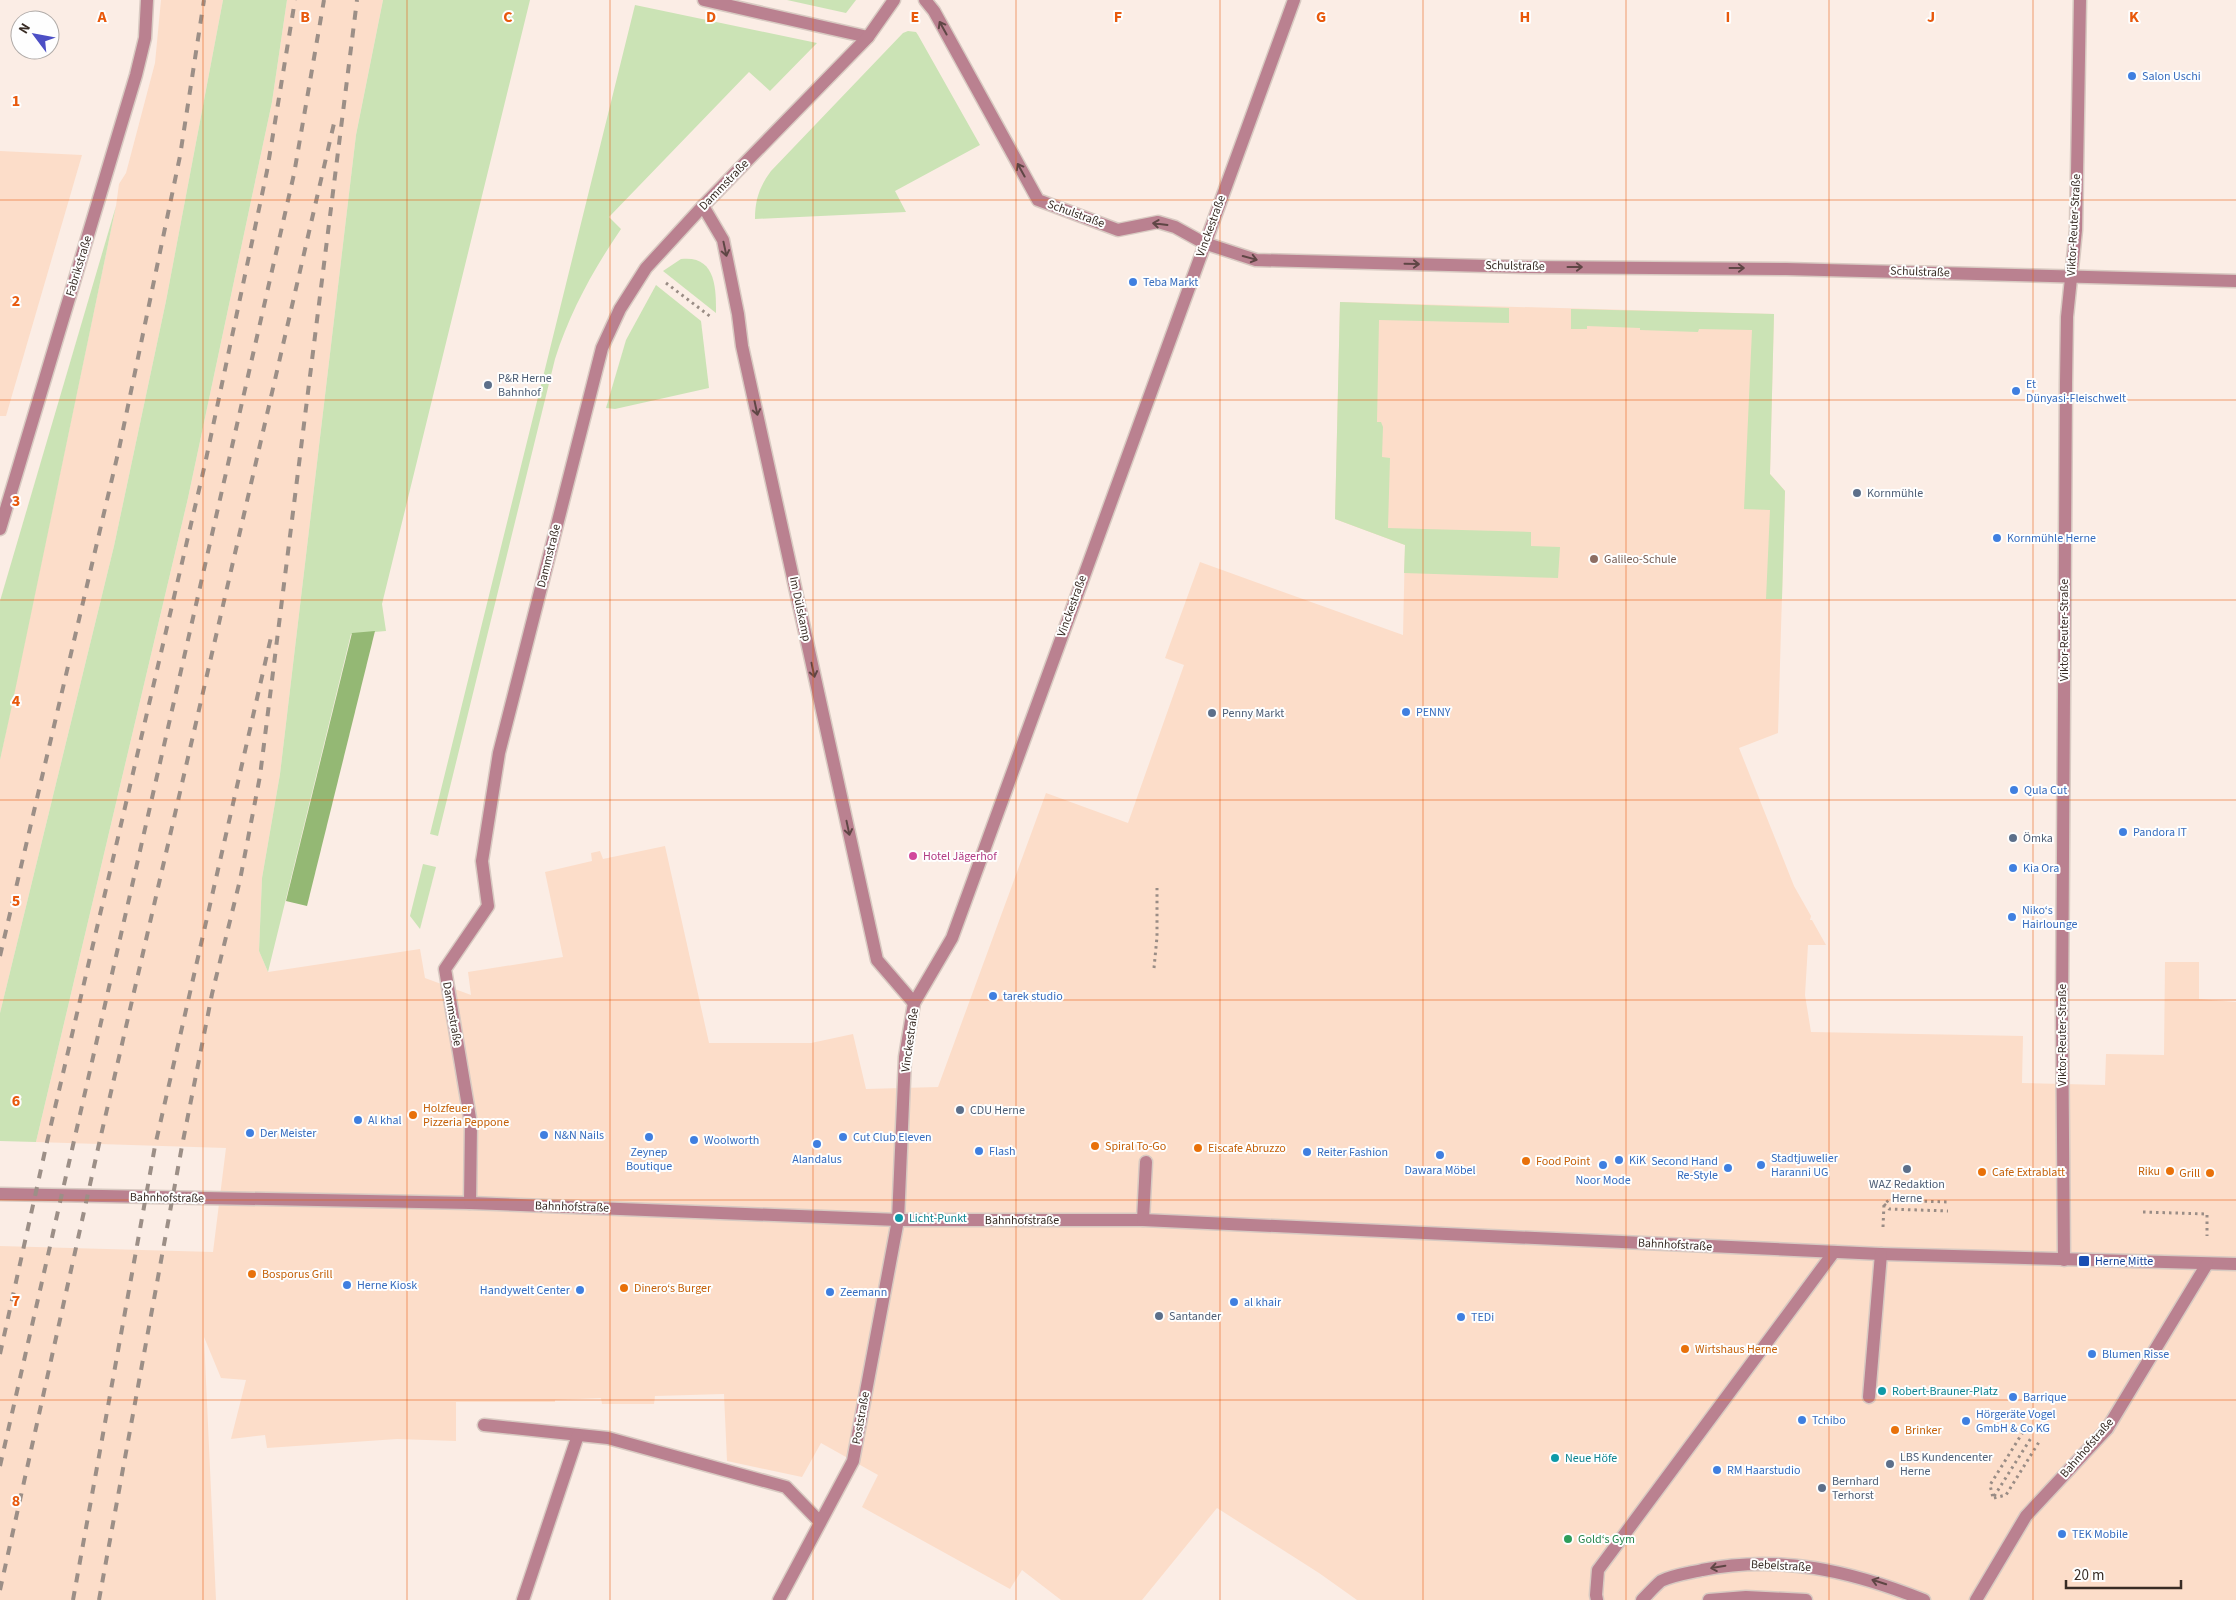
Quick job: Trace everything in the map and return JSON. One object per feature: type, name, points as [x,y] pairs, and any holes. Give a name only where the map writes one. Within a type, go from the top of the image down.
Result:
[{"type":"street","name":"Fabrikstraße","points":[[0,529],[136,75],[144,38],[147,0]]},
{"type":"street","points":[[704,0],[868,37]]},
{"type":"street","name":"Dammstraße","points":[[470,1204],[471,1124],[445,970],[488,906],[482,861],[499,753],[602,348],[620,309],[646,268],[703,206],[868,37],[894,0]]},
{"type":"street","name":"Schulstraße","points":[[924,0],[934,11],[1038,200],[1118,230],[1158,222],[1175,228],[1204,244],[1256,260],[1786,269],[2236,281]]},
{"type":"street","name":"Vinckestraße","points":[[898,1220],[905,1057],[914,1003],[952,938],[1294,0]]},
{"type":"street","name":"Viktor-Reuter-Straße","points":[[2064,1260],[2062,1083],[2066,382],[2067,317],[2076,230],[2080,0]]},
{"type":"street","name":"Im Dülskamp","points":[[703,206],[723,240],[738,314],[742,346],[877,960],[914,1003]]},
{"type":"street","points":[[1144,1220],[1146,1162]]},
{"type":"street","name":"Bahnhofstraße","points":[[0,1194],[470,1204],[898,1220],[1144,1220],[1881,1254],[2236,1264]]},
{"type":"street","name":"Poststraße","points":[[779,1600],[853,1461],[898,1220]]},
{"type":"street","points":[[1598,1600],[1596,1595],[1598,1570],[1834,1252]]},
{"type":"street","points":[[1869,1397],[1881,1254]]},
{"type":"street","name":"Bahnhofstraße","points":[[1976,1600],[2026,1516],[2108,1429],[2207,1264]]},
{"type":"street","points":[[484,1424],[608,1438],[786,1487],[820,1522]]},
{"type":"street","points":[[523,1600],[578,1435]]},
{"type":"street","name":"Bebelstraße","points":[[1642,1600],[1661,1581],[1724,1566],[1749,1564],[1819,1568],[1854,1575],[1924,1600]]},
{"type":"street","points":[[1709,1600],[1746,1597],[1806,1600]]},
{"type":"path","points":[[646,268],[711,317],[738,314]]},
{"type":"path","points":[[1154,968],[1157,937],[1157,888]]},
{"type":"path","points":[[1948,1211],[1889,1209],[1884,1204],[1889,1200],[1949,1202]]},
{"type":"path","points":[[2143,1212],[2195,1214]]},
{"type":"path","points":[[1993,1498],[1990,1485],[2023,1432]]},
{"type":"path","points":[[1993,1498],[2031,1438]]},
{"type":"path","points":[[1993,1498],[2006,1495],[2039,1442]]},
{"type":"shaded area","points":[[161,0],[223,0],[166,301],[114,546],[0,1013],[0,760],[116,206],[119,184],[126,173],[155,63]]},
{"type":"shaded area","points":[[287,0],[383,0],[356,135],[280,774],[262,878],[259,951],[268,972],[420,949],[425,978],[471,995],[468,972],[563,957],[545,872],[592,861],[591,853],[600,851],[603,859],[665,846],[709,1043],[811,1043],[853,1034],[866,1089],[938,1087],[1046,793],[1128,823],[1184,665],[1165,658],[1200,562],[1403,635],[1405,545],[1335,519],[1340,302],[1774,314],[1770,474],[1785,491],[1778,733],[1739,748],[1794,886],[1811,916],[1810,920],[1812,920],[1826,945],[1808,945],[1805,995],[1811,1032],[2023,1036],[2022,1083],[2105,1085],[2106,1054],[2164,1055],[2165,962],[2199,962],[2199,999],[2236,1002],[2236,1600],[1357,1600],[1319,1573],[1217,1508],[1142,1600],[1061,1600],[1022,1570],[1010,1589],[862,1507],[878,1475],[821,1443],[802,1477],[727,1461],[724,1394],[655,1396],[654,1404],[602,1404],[601,1398],[555,1400],[555,1402],[456,1402],[456,1441],[397,1439],[267,1448],[265,1435],[231,1439],[246,1380],[221,1378],[204,1337],[216,1600],[0,1600],[0,1246],[213,1252],[226,1148],[36,1142],[188,498],[272,102]]},
{"type":"shaded area","points":[[0,151],[82,155],[6,416],[0,416]]},
{"type":"green space","points":[[223,0],[287,0],[272,102],[188,498],[36,1142],[0,1141],[0,1013],[114,546],[166,301]]},
{"type":"green space","points":[[383,0],[530,0],[382,604],[386,631],[351,634],[268,972],[259,951],[262,878],[280,774],[356,135]]},
{"type":"green space","points":[[787,0],[856,0],[846,13]]},
{"type":"green space","points":[[635,5],[817,43],[770,91],[749,72],[609,217],[621,229],[583,292],[555,359],[438,836],[430,834]]},
{"type":"green space","points":[[908,31],[916,32],[918,35],[980,145],[895,191],[906,212],[755,219],[759,193],[771,171],[903,33]]},
{"type":"green space","points":[[116,206],[11,710],[0,760],[0,601]]},
{"type":"green space","points":[[681,259],[693,259],[701,262],[712,275],[716,313],[663,271]]},
{"type":"green space","points":[[656,285],[701,321],[709,388],[615,409],[606,408],[626,340]]},
{"type":"green space","points":[[1340,302],[1509,308],[1509,323],[1379,320],[1377,422],[1381,422],[1383,427],[1382,457],[1390,458],[1388,528],[1531,532],[1531,546],[1560,547],[1558,578],[1404,573],[1405,545],[1335,519]]},
{"type":"green space","points":[[1571,309],[1774,314],[1770,474],[1785,491],[1782,599],[1766,599],[1770,510],[1744,509],[1752,330],[1699,329],[1698,332],[1587,326],[1587,329],[1571,329]]},
{"type":"green space","points":[[375,631],[307,906],[286,901],[352,633]]},
{"type":"green space","points":[[423,864],[436,867],[420,929],[410,916]]},
{"type":"railway","points":[[0,956],[119,449],[180,156],[204,0]]},
{"type":"railway","points":[[0,1354],[47,1142],[205,464],[267,171],[295,0]]},
{"type":"railway","points":[[0,1466],[294,174],[324,0]]},
{"type":"railway","points":[[99,1600],[182,1146],[212,994],[240,880],[260,776],[357,0]]},
{"type":"railway","points":[[0,1590],[99,1144],[335,119]]},
{"type":"railway","points":[[73,1600],[155,1146],[271,637]]},
{"type":"place","name":"Salon Uschi","points":[[2132,76]]},
{"type":"place","name":"Teba Markt","points":[[1133,282]]},
{"type":"place","name":"P&R Herne Bahnhof","points":[[488,385]]},
{"type":"place","name":"Et Dünyasi-Fleischwelt","points":[[2016,391]]},
{"type":"place","name":"Kornmühle","points":[[1857,493]]},
{"type":"place","name":"Kornmühle Herne","points":[[1997,538]]},
{"type":"place","name":"Galileo-Schule","points":[[1594,559]]},
{"type":"place","name":"PENNY","points":[[1406,712]]},
{"type":"place","name":"Penny Markt","points":[[1212,713]]},
{"type":"place","name":"Qula Cut","points":[[2014,790]]},
{"type":"place","name":"Pandora IT","points":[[2123,832]]},
{"type":"place","name":"Ömka","points":[[2013,838]]},
{"type":"place","name":"Hotel Jägerhof","points":[[913,856]]},
{"type":"place","name":"Kia Ora","points":[[2013,868]]},
{"type":"place","name":"Niko‘s Hairlounge","points":[[2012,917]]},
{"type":"place","name":"tarek studio","points":[[993,996]]},
{"type":"place","name":"CDU Herne","points":[[960,1110]]},
{"type":"place","name":"Holzfeuer Pizzeria Peppone","points":[[413,1115]]},
{"type":"place","name":"Al khal","points":[[358,1120]]},
{"type":"place","name":"Der Meister","points":[[250,1133]]},
{"type":"place","name":"N&N Nails","points":[[544,1135]]},
{"type":"place","name":"Zeynep Boutique","points":[[649,1137]]},
{"type":"place","name":"Cut Club Eleven","points":[[843,1137]]},
{"type":"place","name":"Woolworth","points":[[694,1140]]},
{"type":"place","name":"Alandalus","points":[[817,1144]]},
{"type":"place","name":"Spiral To-Go","points":[[1095,1146]]},
{"type":"place","name":"Eiscafe Abruzzo","points":[[1198,1148]]},
{"type":"place","name":"Flash","points":[[979,1151]]},
{"type":"place","name":"Reiter Fashion","points":[[1307,1152]]},
{"type":"place","name":"Dawara Möbel","points":[[1440,1155]]},
{"type":"place","name":"KiK","points":[[1619,1160]]},
{"type":"place","name":"Food Point","points":[[1526,1161]]},
{"type":"place","name":"Noor Mode","points":[[1603,1165]]},
{"type":"place","name":"Stadtjuwelier Haranni UG","points":[[1761,1165]]},
{"type":"place","name":"Second Hand Re-Style","points":[[1728,1168]]},
{"type":"place","name":"WAZ Redaktion Herne","points":[[1907,1169]]},
{"type":"place","name":"Riku","points":[[2170,1171]]},
{"type":"place","name":"Cafe Extrablatt","points":[[1982,1172]]},
{"type":"place","name":"Grill","points":[[2210,1173]]},
{"type":"place","name":"Licht-Punkt","points":[[899,1218]]},
{"type":"place","name":"Herne Mitte","points":[[2084,1261]]},
{"type":"place","name":"Bosporus Grill","points":[[252,1274]]},
{"type":"place","name":"Herne Kiosk","points":[[347,1285]]},
{"type":"place","name":"Dinero‘s Burger","points":[[624,1288]]},
{"type":"place","name":"Handywelt Center","points":[[580,1290]]},
{"type":"place","name":"Zeemann","points":[[830,1292]]},
{"type":"place","name":"al khair","points":[[1234,1302]]},
{"type":"place","name":"Santander","points":[[1159,1316]]},
{"type":"place","name":"TEDi","points":[[1461,1317]]},
{"type":"place","name":"Wirtshaus Herne","points":[[1685,1349]]},
{"type":"place","name":"Blumen Risse","points":[[2092,1354]]},
{"type":"place","name":"Robert-Brauner-Platz","points":[[1882,1391]]},
{"type":"place","name":"Barrique","points":[[2013,1397]]},
{"type":"place","name":"Tchibo","points":[[1802,1420]]},
{"type":"place","name":"Hörgeräte Vogel GmbH & Co KG","points":[[1966,1421]]},
{"type":"place","name":"Brinker","points":[[1895,1430]]},
{"type":"place","name":"Neue Höfe","points":[[1555,1458]]},
{"type":"place","name":"LBS Kundencenter Herne","points":[[1890,1464]]},
{"type":"place","name":"RM Haarstudio","points":[[1717,1470]]},
{"type":"place","name":"Bernhard Terhorst","points":[[1822,1488]]},
{"type":"place","name":"TEK Mobile","points":[[2062,1534]]},
{"type":"place","name":"Gold‘s Gym","points":[[1568,1539]]}]
